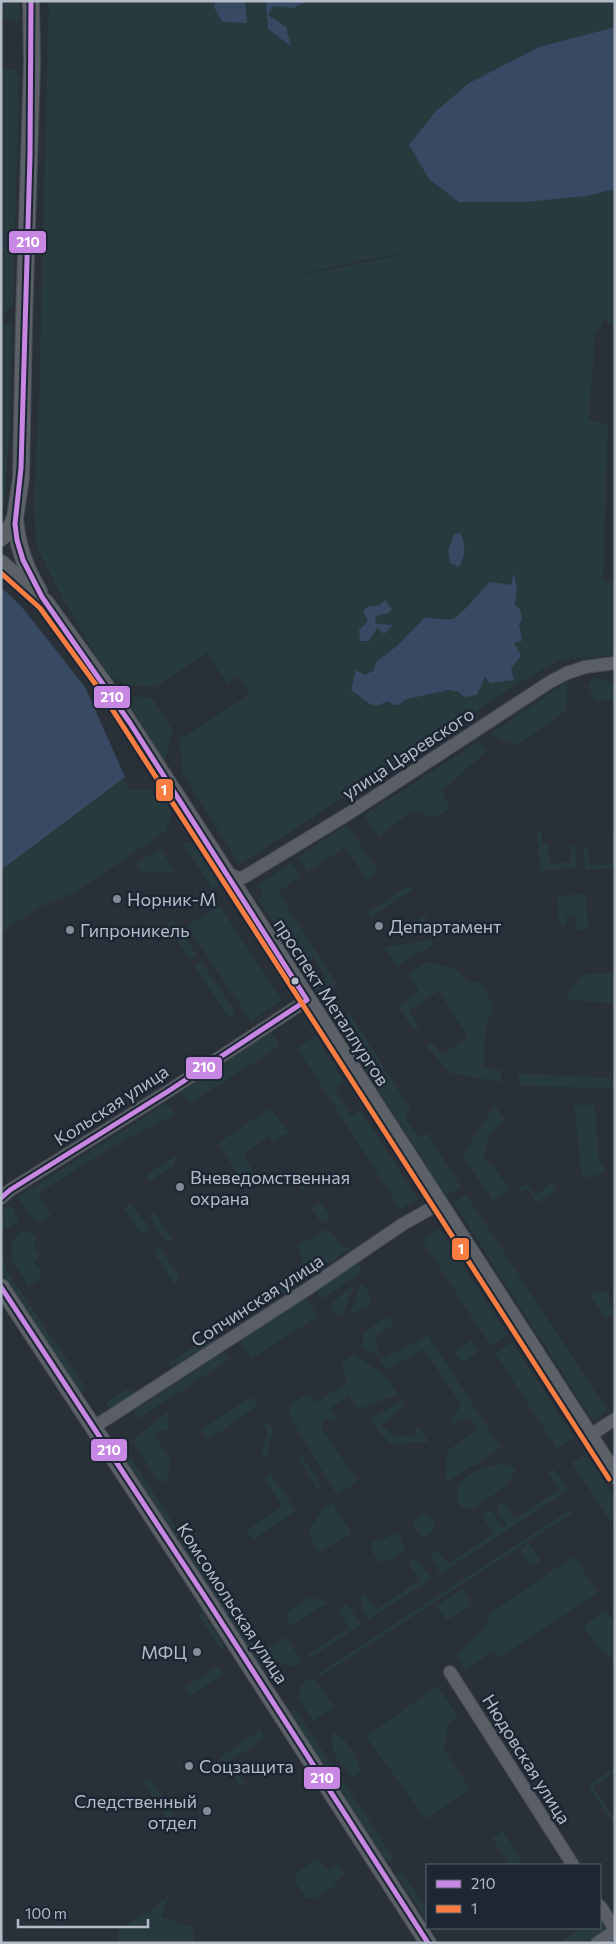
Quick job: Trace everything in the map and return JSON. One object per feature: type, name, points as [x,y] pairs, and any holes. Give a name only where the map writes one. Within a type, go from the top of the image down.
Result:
[{"type":"main road","points":[[32,1],[21,478],[15,518],[19,550],[32,579],[46,603]]},
{"type":"main road","points":[[1,538],[10,529],[15,518]]},
{"type":"main road","name":"проспект Металлургов","points":[[1,563],[46,603],[105,685],[615,1475]]},
{"type":"main road","name":"Комсомольская улица","points":[[1,1287],[204,1594],[428,1943]]},
{"type":"street","name":"улица Царевского","points":[[244,877],[348,814],[550,682],[567,673],[585,667],[615,663]]},
{"type":"street","points":[[224,872],[238,878],[244,877]]},
{"type":"street","points":[[242,898],[240,882],[244,877]]},
{"type":"street","name":"Кольская улица","points":[[4,1192],[159,1097],[307,1000]]},
{"type":"street","name":"Сопчинская улица","points":[[94,1428],[309,1288],[403,1224],[439,1204]]},
{"type":"street","points":[[589,1436],[615,1419]]},
{"type":"street","name":"Нюдовская улица","points":[[450,1672],[572,1864]]},
{"type":"street","points":[[597,1943],[615,1930],[601,1908]]},
{"type":"green space","points":[[1,1],[20,1],[19,22],[1,17]]},
{"type":"green space","points":[[49,1],[615,1],[615,27],[539,47],[469,83],[436,111],[459,202],[556,199],[615,189],[615,328],[605,319],[595,335],[589,420],[608,424],[603,581],[615,583],[615,655],[560,660],[527,678],[239,865],[182,772],[180,739],[250,694],[238,676],[227,684],[207,653],[155,687],[125,685],[109,675],[65,603],[36,545],[34,499],[39,399]],"holes":[[[438,247],[272,281],[354,262]],[[514,574],[517,589],[515,605],[522,641],[514,643],[511,668],[514,679],[485,677],[459,692],[427,693],[398,705],[385,702],[356,671],[364,675],[374,670],[376,662],[398,645],[425,617],[454,619],[463,613],[468,603],[511,585]]]},
{"type":"green space","points":[[1,70],[15,70],[19,77],[13,305],[7,312],[1,312]]},
{"type":"green space","points":[[12,323],[10,427],[4,507],[1,512],[1,324]]},
{"type":"green space","points":[[594,677],[607,680],[615,686],[615,700],[595,700],[588,686]]},
{"type":"green space","points":[[568,681],[566,711],[516,746],[490,734]]},
{"type":"green space","points":[[123,695],[152,698],[172,729],[165,761]]},
{"type":"green space","points":[[480,741],[487,751],[442,791],[450,809],[434,818],[412,810],[379,837],[364,815]]},
{"type":"green space","points":[[125,777],[129,790],[158,789],[172,813],[166,831],[77,891],[40,907],[2,932],[1,870]]},
{"type":"green space","points":[[347,824],[378,871],[367,880],[345,847],[308,872],[298,857]]},
{"type":"green space","points":[[537,831],[541,831],[542,844],[548,843],[550,864],[571,862],[570,846],[575,845],[577,868],[540,871]]},
{"type":"green space","points":[[615,835],[615,868],[585,870],[583,848],[588,847],[590,865],[612,864],[612,836]]},
{"type":"green space","points":[[182,842],[194,844],[197,847],[217,876],[219,885],[212,889]]},
{"type":"green space","points":[[160,848],[174,872],[141,872],[136,864]]},
{"type":"green space","points":[[291,862],[301,876],[278,892],[337,984],[319,994],[314,987],[326,978],[314,958],[302,965],[258,899],[263,895],[258,885]]},
{"type":"green space","points":[[409,885],[413,890],[371,917],[368,912]]},
{"type":"green space","points":[[586,894],[588,929],[577,930],[576,915],[566,916],[566,925],[559,925],[557,896]]},
{"type":"green space","points":[[219,905],[282,1000],[251,1021],[187,926]]},
{"type":"green space","points":[[427,914],[424,924],[435,933],[401,936],[397,933]]},
{"type":"green space","points":[[173,919],[197,955],[190,960],[166,924]]},
{"type":"green space","points":[[430,940],[433,945],[397,966],[384,947]]},
{"type":"green space","points":[[201,961],[236,1013],[229,1018],[194,966]]},
{"type":"green space","points":[[426,962],[455,968],[468,983],[479,981],[494,1006],[486,1025],[483,1067],[501,1071],[501,1082],[450,1073],[427,1047],[431,1042],[442,1055],[468,1037],[439,991],[409,1010],[419,1027],[414,1030],[398,1007],[419,991],[409,974]]},
{"type":"green space","points":[[615,972],[615,1004],[565,999],[582,975]]},
{"type":"green space","points":[[350,1014],[411,1110],[405,1117],[418,1137],[427,1133],[461,1187],[446,1196],[336,1023]]},
{"type":"green space","points":[[271,1032],[280,1046],[189,1104],[180,1091]]},
{"type":"green space","points":[[316,1035],[343,1080],[335,1089],[351,1116],[361,1111],[418,1199],[400,1209],[297,1048]]},
{"type":"green space","points":[[518,1073],[610,1078],[615,1081],[615,1088],[520,1086]]},
{"type":"green space","points":[[167,1103],[175,1115],[114,1146],[39,1193],[51,1215],[43,1223],[30,1216],[18,1197]]},
{"type":"green space","points":[[495,1105],[505,1120],[490,1135],[483,1155],[489,1165],[492,1163],[509,1189],[493,1201],[462,1155]]},
{"type":"green space","points":[[574,1105],[595,1105],[599,1162],[603,1164],[605,1172],[582,1179]]},
{"type":"green space","points":[[270,1108],[289,1132],[272,1142],[268,1136],[244,1154],[256,1177],[244,1185],[218,1143]]},
{"type":"green space","points":[[178,1154],[174,1166],[150,1182],[146,1175]]},
{"type":"green space","points":[[304,1173],[313,1183],[302,1191],[294,1179]]},
{"type":"green space","points":[[552,1182],[557,1192],[538,1203],[528,1190],[515,1191],[527,1184],[536,1195]]},
{"type":"green space","points":[[466,1194],[608,1411],[593,1421],[453,1202]]},
{"type":"green space","points":[[321,1202],[331,1217],[322,1224],[311,1208]]},
{"type":"green space","points":[[131,1203],[149,1229],[142,1235],[123,1208]]},
{"type":"green space","points":[[11,1204],[19,1222],[3,1230],[1,1229],[1,1211]]},
{"type":"green space","points":[[154,1212],[173,1240],[167,1243],[148,1215]]},
{"type":"green space","points":[[439,1228],[508,1335],[491,1346],[421,1239]]},
{"type":"green space","points":[[23,1229],[37,1236],[34,1248],[40,1254],[34,1263],[42,1269],[39,1281],[28,1286],[12,1259],[11,1242]]},
{"type":"green space","points":[[328,1229],[343,1246],[351,1248],[234,1326],[227,1316],[240,1307],[243,1309],[304,1266],[297,1245]]},
{"type":"green space","points":[[159,1246],[180,1278],[174,1284],[153,1251]]},
{"type":"green space","points":[[3,1257],[7,1271],[87,1389],[82,1393],[2,1274],[1,1258]]},
{"type":"green space","points":[[359,1261],[362,1265],[358,1275],[322,1299],[315,1290]]},
{"type":"green space","points":[[361,1283],[367,1289],[372,1302],[367,1308],[350,1314]]},
{"type":"green space","points":[[353,1285],[354,1287],[342,1317],[329,1309],[333,1302]]},
{"type":"green space","points":[[609,1292],[609,1304],[615,1312],[605,1318],[589,1293]]},
{"type":"green space","points":[[306,1298],[318,1316],[252,1359],[240,1341]]},
{"type":"green space","points":[[387,1316],[395,1323],[378,1335],[375,1342],[381,1357],[363,1348],[363,1334]]},
{"type":"green space","points":[[213,1334],[218,1340],[172,1369],[168,1363]]},
{"type":"green space","points":[[428,1335],[501,1448],[445,1483],[447,1451],[478,1429],[470,1418],[449,1424],[461,1405],[424,1349],[386,1369],[379,1360]]},
{"type":"green space","points":[[471,1340],[478,1352],[462,1363],[454,1351]]},
{"type":"green space","points":[[512,1342],[574,1437],[557,1449],[495,1353]]},
{"type":"green space","points":[[224,1351],[229,1360],[138,1419],[133,1412]]},
{"type":"green space","points":[[354,1354],[382,1374],[399,1394],[358,1409],[349,1396],[330,1408],[338,1421],[326,1418],[321,1427],[358,1481],[337,1495],[291,1419],[289,1409],[293,1402],[309,1394],[316,1403],[347,1382],[342,1363]]},
{"type":"green space","points":[[129,1388],[133,1394],[110,1409],[105,1403]]},
{"type":"green space","points":[[251,1397],[258,1406],[208,1440],[201,1429]]},
{"type":"green space","points":[[402,1401],[404,1406],[382,1425],[393,1435],[415,1436],[413,1431],[419,1427],[429,1442],[389,1444],[370,1419]]},
{"type":"green space","points":[[168,1412],[169,1429],[153,1434],[170,1458],[168,1482],[157,1480],[132,1440]]},
{"type":"green space","points":[[268,1422],[273,1429],[266,1457],[261,1454],[268,1431],[263,1425]]},
{"type":"green space","points":[[119,1440],[266,1664],[258,1669],[242,1644],[238,1632],[228,1617],[220,1611],[112,1444]]},
{"type":"green space","points":[[586,1454],[615,1498],[615,1518],[610,1521],[572,1463]]},
{"type":"green space","points":[[302,1456],[321,1485],[318,1489],[298,1459]]},
{"type":"green space","points":[[503,1463],[516,1469],[506,1486],[473,1509],[463,1508],[457,1501],[457,1492],[465,1478],[478,1470]]},
{"type":"green space","points":[[554,1469],[569,1490],[433,1578],[440,1573],[430,1555],[438,1550],[448,1564],[493,1534],[482,1516],[491,1509],[502,1528],[507,1525],[496,1509],[503,1501],[514,1519],[559,1489],[547,1472]]},
{"type":"green space","points":[[271,1474],[296,1511],[253,1540],[246,1531],[282,1506],[265,1478]]},
{"type":"green space","points":[[332,1503],[352,1533],[319,1553],[308,1532],[323,1509]]},
{"type":"green space","points":[[570,1510],[572,1513],[321,1676],[319,1673]]},
{"type":"green space","points":[[423,1512],[436,1520],[433,1531],[422,1539],[412,1522]]},
{"type":"green space","points":[[398,1532],[405,1549],[394,1559],[379,1562],[372,1551],[371,1542]]},
{"type":"green space","points":[[529,1543],[541,1561],[531,1566],[520,1549]]},
{"type":"green space","points":[[574,1556],[598,1593],[500,1658],[492,1652],[465,1670],[457,1656],[483,1629],[493,1611]]},
{"type":"green space","points":[[415,1558],[432,1579],[369,1620],[362,1607],[362,1592],[376,1610],[420,1580],[408,1564]]},
{"type":"green space","points":[[462,1589],[472,1604],[447,1620],[437,1606]]},
{"type":"green space","points":[[309,1597],[328,1602],[290,1627],[286,1613]]},
{"type":"green space","points":[[347,1604],[361,1624],[367,1621],[310,1658],[308,1654],[349,1628],[339,1610]]},
{"type":"green space","points":[[606,1611],[615,1624],[614,1659],[600,1651],[583,1626]]},
{"type":"green space","points":[[202,1612],[225,1647],[221,1650],[198,1615]]},
{"type":"green space","points":[[286,1637],[301,1661],[291,1667],[269,1659],[265,1653],[267,1648]]},
{"type":"green space","points":[[217,1666],[223,1674],[191,1696],[185,1687]]},
{"type":"green space","points":[[313,1677],[334,1707],[313,1721],[298,1698],[301,1685]]},
{"type":"green space","points":[[437,1686],[458,1716],[449,1723],[444,1749],[470,1789],[426,1819],[366,1737]]},
{"type":"green space","points":[[295,1709],[395,1860],[385,1859],[288,1713]]},
{"type":"green space","points":[[260,1730],[265,1738],[230,1761],[245,1783],[240,1787],[220,1757]]},
{"type":"green space","points":[[332,1732],[347,1743],[359,1764],[361,1770],[352,1780],[333,1752]]},
{"type":"green space","points":[[615,1767],[615,1772],[593,1787],[615,1819],[615,1826],[588,1786]]},
{"type":"green space","points":[[150,1777],[175,1814],[168,1820],[143,1782]]},
{"type":"green space","points":[[503,1831],[522,1860],[516,1864],[509,1864],[492,1838]]},
{"type":"green space","points":[[318,1858],[327,1870],[338,1863],[345,1874],[335,1882],[336,1885],[316,1898],[306,1898],[295,1882],[298,1871]]},
{"type":"green space","points":[[401,1870],[426,1908],[426,1920],[397,1876]]},
{"type":"green space","points":[[170,1894],[161,1917],[193,1927],[194,1943],[118,1943],[119,1930],[148,1912]]},
{"type":"green space","points":[[601,1921],[606,1929],[584,1943],[559,1943],[580,1929],[601,1929]]},
{"type":"water","points":[[216,1],[245,1],[247,23],[222,22],[214,7]]},
{"type":"water","points":[[266,1],[308,1],[293,8],[273,6],[268,15],[286,27],[291,46],[268,29]]},
{"type":"water","points":[[615,27],[615,189],[586,196],[525,202],[459,202],[429,179],[409,145],[436,111],[469,83],[539,47]]},
{"type":"water","points":[[460,533],[464,542],[464,550],[459,567],[450,563],[448,551],[454,534]]},
{"type":"water","points":[[514,573],[517,589],[515,605],[520,609],[522,620],[519,624],[522,641],[514,643],[521,656],[511,668],[514,680],[490,683],[485,677],[477,695],[464,697],[459,692],[449,690],[407,699],[398,705],[392,705],[390,702],[385,702],[378,706],[370,704],[351,690],[356,670],[365,675],[374,670],[376,662],[398,645],[425,617],[453,619],[490,582],[511,585]]},
{"type":"water","points":[[1,587],[21,606],[85,687],[125,777],[1,870]]},
{"type":"water","points":[[385,600],[392,609],[387,614],[382,614],[375,618],[376,624],[393,625],[384,634],[377,628],[369,641],[360,641],[359,630],[368,621],[363,611],[369,606],[379,605]]},
{"type":"transit line","name":"210","points":[[1,1198],[10,1190],[167,1092],[307,1000],[130,723],[42,597],[23,560],[17,540],[15,524],[21,468],[30,156],[31,1]]},
{"type":"transit line","name":"1","points":[[1,573],[40,608],[99,689],[609,1479]]},
{"type":"transit line","name":"210","points":[[1,1287],[209,1603],[428,1943]]},
{"type":"place","name":"Норник-М","points":[[117,899]]},
{"type":"place","name":"Департамент","points":[[379,926]]},
{"type":"place","name":"Гипроникель","points":[[70,930]]},
{"type":"place","name":"Вневедомственная охрана","points":[[180,1187]]},
{"type":"place","name":"МФЦ","points":[[197,1652]]},
{"type":"place","name":"Соцзащита","points":[[189,1766]]},
{"type":"place","name":"Следственный отдел","points":[[207,1811]]}]
